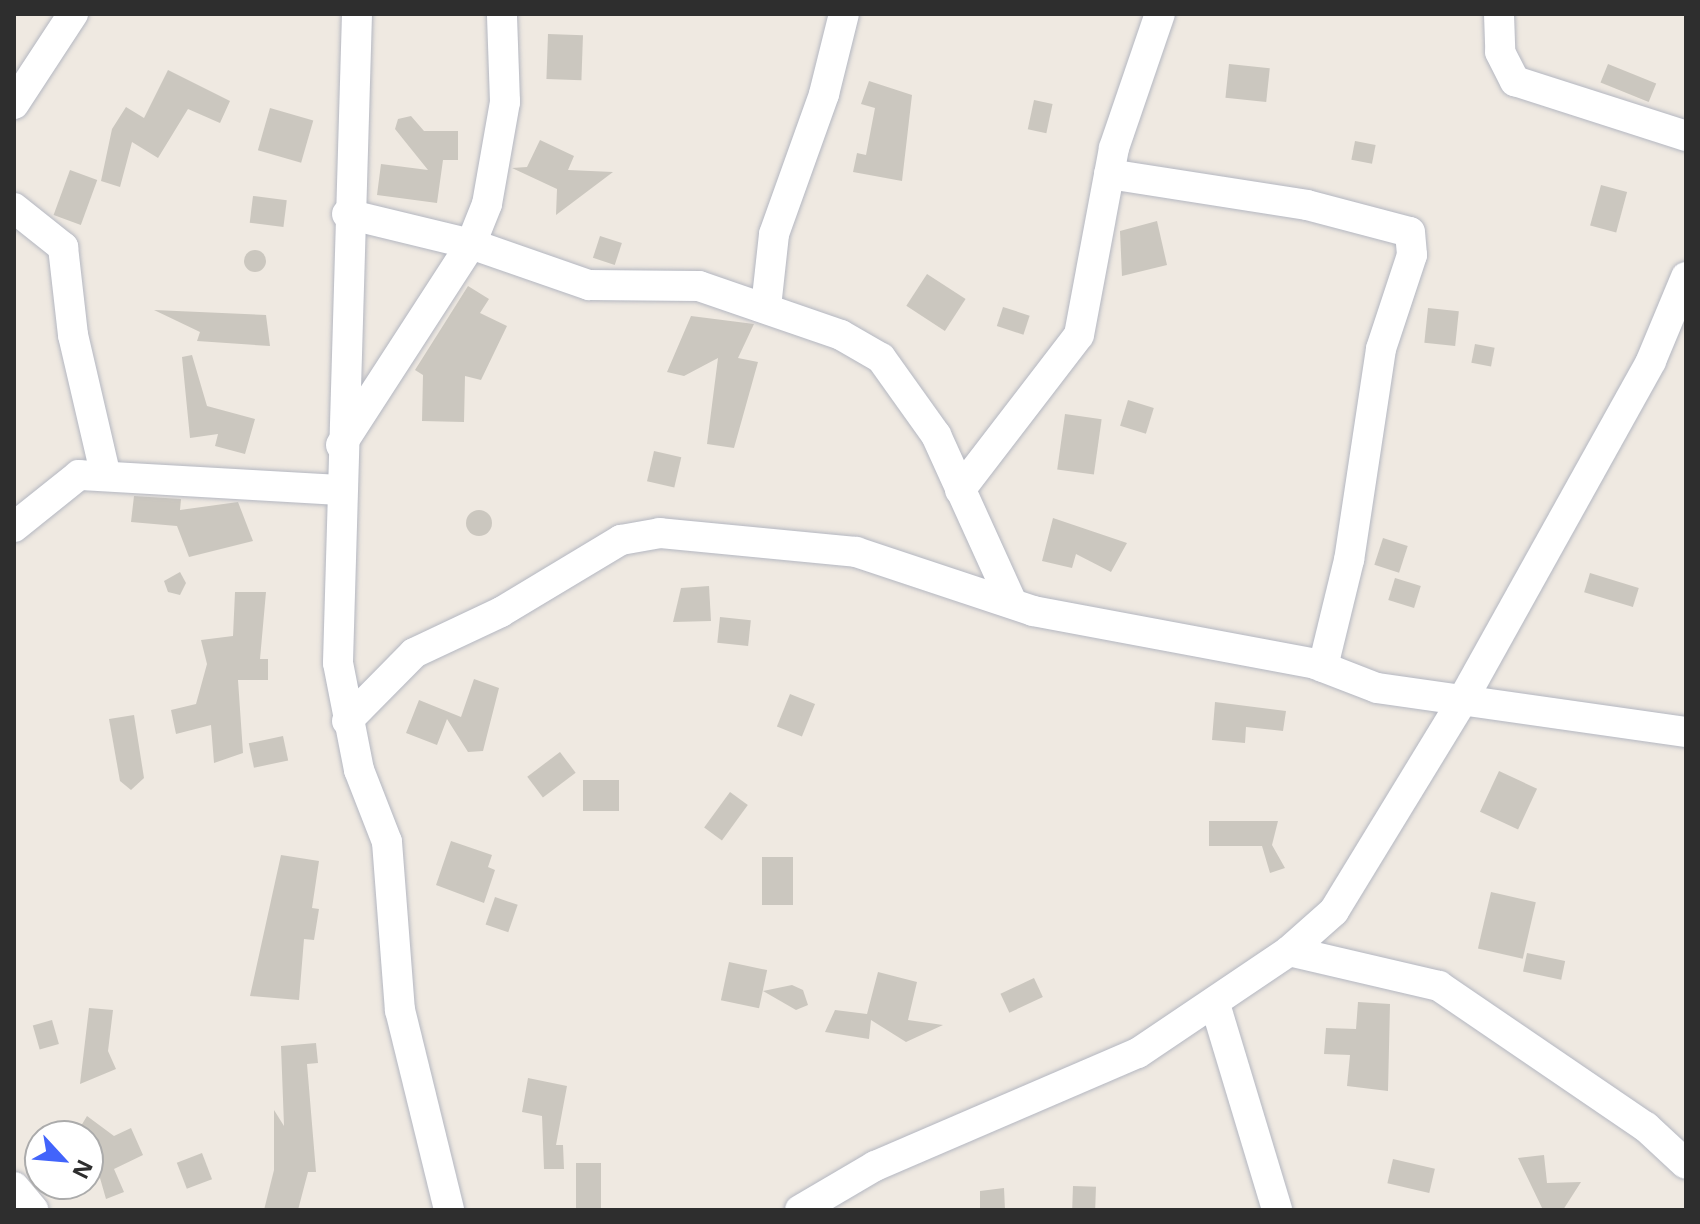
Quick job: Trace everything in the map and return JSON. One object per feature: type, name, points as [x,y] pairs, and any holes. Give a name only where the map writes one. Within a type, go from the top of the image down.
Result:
[{"type":"street","points":[[14,104],[73,14]]},
{"type":"street","points":[[357,14],[338,490],[338,663],[347,721],[387,842],[400,1010],[449,1210]]},
{"type":"street","points":[[340,447],[471,244],[500,161],[502,14]]},
{"type":"street","points":[[766,307],[774,234],[816,122],[844,14]]},
{"type":"street","points":[[960,490],[1079,335],[1124,108],[1160,14]]},
{"type":"street","points":[[1499,14],[1500,52],[1515,81],[1686,136]]},
{"type":"street","points":[[1109,174],[1307,205],[1410,232],[1412,255],[1384,337],[1349,560],[1323,667]]},
{"type":"street","points":[[14,208],[63,247],[73,335],[105,472]]},
{"type":"street","points":[[347,214],[471,244],[589,285],[676,283],[766,307],[881,358],[936,435],[1011,600]]},
{"type":"street","points":[[800,1210],[875,1166],[1093,1077],[1215,1004],[1289,951],[1361,874],[1462,701],[1651,361],[1686,277]]},
{"type":"street","points":[[14,527],[59,484],[105,472],[338,490]]},
{"type":"street","points":[[347,721],[414,653],[641,533],[856,552],[1011,600],[1169,641],[1323,667],[1377,688],[1686,732]]},
{"type":"street","points":[[1289,951],[1439,986],[1646,1127],[1686,1164]]},
{"type":"street","points":[[1215,1004],[1277,1210]]},
{"type":"street","points":[[14,1187],[33,1210]]},
{"type":"building","points":[[548,34],[583,35],[581,80],[546,79]]},
{"type":"building","points":[[1229,64],[1270,68],[1266,102],[1225,98]]},
{"type":"building","points":[[1608,64],[1656,83],[1649,102],[1601,83]]},
{"type":"building","points":[[168,70],[230,101],[220,123],[188,109],[158,158],[132,142],[120,187],[101,181],[112,129],[126,107],[144,118]]},
{"type":"building","points":[[869,81],[912,95],[902,181],[853,172],[857,153],[866,155],[875,108],[861,104]]},
{"type":"building","points":[[1034,100],[1053,104],[1046,133],[1028,129]]},
{"type":"building","points":[[270,108],[313,120],[301,163],[258,150]]},
{"type":"building","points":[[411,116],[424,131],[458,131],[458,160],[443,160],[437,203],[377,195],[381,164],[428,170],[395,129],[398,119]]},
{"type":"building","points":[[540,140],[574,156],[568,170],[613,172],[556,215],[557,189],[512,168],[527,167]]},
{"type":"building","points":[[1355,141],[1376,145],[1372,164],[1351,160]]},
{"type":"building","points":[[70,170],[97,180],[81,225],[54,215]]},
{"type":"building","points":[[1601,185],[1627,192],[1616,233],[1590,226]]},
{"type":"building","points":[[253,196],[287,200],[283,227],[250,223]]},
{"type":"building","points":[[1157,221],[1167,265],[1122,276],[1120,231]]},
{"type":"building","points":[[600,236],[622,243],[615,265],[593,258]]},
{"type":"building","points":[[255,250],[263,253],[266,261],[263,269],[255,272],[247,269],[244,261],[247,253]]},
{"type":"building","points":[[927,274],[966,299],[945,331],[906,306]]},
{"type":"building","points":[[468,286],[489,299],[480,313],[507,326],[481,380],[465,376],[464,422],[422,421],[423,375],[415,370]]},
{"type":"building","points":[[1003,307],[1030,316],[1023,335],[997,326]]},
{"type":"building","points":[[1428,308],[1459,311],[1455,346],[1424,343]]},
{"type":"building","points":[[154,310],[266,315],[270,346],[197,341],[200,332]]},
{"type":"building","points":[[691,316],[754,324],[738,358],[758,362],[734,448],[707,444],[718,358],[684,376],[667,372]]},
{"type":"building","points":[[1475,344],[1495,348],[1491,366],[1471,363]]},
{"type":"building","points":[[192,355],[207,406],[255,419],[245,454],[215,446],[218,434],[190,438],[182,357]]},
{"type":"building","points":[[1128,400],[1154,408],[1146,434],[1120,426]]},
{"type":"building","points":[[1065,414],[1102,419],[1094,475],[1057,469]]},
{"type":"building","points":[[654,451],[681,457],[674,488],[647,481]]},
{"type":"building","points":[[134,496],[181,499],[180,510],[238,502],[253,541],[189,557],[177,526],[131,522]]},
{"type":"building","points":[[479,510],[488,514],[492,523],[488,532],[479,536],[470,532],[466,523],[470,514]]},
{"type":"building","points":[[1053,518],[1127,543],[1111,572],[1076,554],[1072,568],[1042,561]]},
{"type":"building","points":[[1383,538],[1408,546],[1399,573],[1374,565]]},
{"type":"building","points":[[180,572],[186,583],[180,595],[168,592],[164,581]]},
{"type":"building","points":[[1590,573],[1639,588],[1633,607],[1584,592]]},
{"type":"building","points":[[1395,578],[1421,586],[1414,608],[1388,600]]},
{"type":"building","points":[[709,586],[711,621],[673,622],[681,588]]},
{"type":"building","points":[[235,592],[266,592],[260,659],[268,659],[268,680],[238,680],[243,753],[214,763],[211,725],[176,734],[171,710],[196,704],[207,664],[201,640],[233,636]]},
{"type":"building","points":[[720,617],[751,620],[748,646],[717,643]]},
{"type":"building","points":[[474,679],[499,688],[483,751],[468,752],[447,719],[437,745],[406,733],[419,700],[461,717]]},
{"type":"building","points":[[790,694],[815,704],[802,737],[777,726]]},
{"type":"building","points":[[1215,702],[1286,711],[1283,731],[1246,727],[1245,743],[1212,740]]},
{"type":"building","points":[[134,715],[144,778],[131,790],[120,781],[109,719]]},
{"type":"building","points":[[283,736],[288,760],[254,768],[249,743]]},
{"type":"building","points":[[560,752],[576,773],[543,797],[527,777]]},
{"type":"building","points":[[1499,771],[1537,789],[1518,830],[1480,812]]},
{"type":"building","points":[[583,780],[619,780],[619,811],[583,811]]},
{"type":"building","points":[[730,792],[748,805],[722,841],[704,828]]},
{"type":"building","points":[[1209,821],[1278,821],[1272,845],[1285,868],[1270,873],[1262,846],[1209,846]]},
{"type":"building","points":[[451,841],[492,855],[488,867],[495,870],[484,903],[436,885]]},
{"type":"building","points":[[281,855],[319,861],[312,908],[319,909],[314,940],[304,939],[299,1000],[250,996]]},
{"type":"building","points":[[762,857],[793,857],[793,905],[762,905]]},
{"type":"building","points":[[1491,892],[1536,902],[1523,959],[1478,949]]},
{"type":"building","points":[[495,897],[518,905],[508,932],[486,924]]},
{"type":"building","points":[[1527,953],[1565,961],[1561,980],[1523,972]]},
{"type":"building","points":[[729,962],[767,970],[759,1008],[721,1000]]},
{"type":"building","points":[[878,972],[917,982],[908,1020],[943,1025],[906,1042],[871,1020],[869,1039],[825,1032],[835,1010],[867,1014]]},
{"type":"building","points":[[1034,978],[1043,997],[1009,1013],[1000,994]]},
{"type":"building","points":[[792,985],[803,990],[808,1005],[796,1010],[763,991]]},
{"type":"building","points":[[1358,1002],[1390,1004],[1388,1091],[1347,1086],[1350,1055],[1324,1054],[1326,1028],[1356,1029]]},
{"type":"building","points":[[89,1008],[113,1010],[108,1051],[116,1069],[80,1084]]},
{"type":"building","points":[[52,1020],[59,1044],[40,1050],[33,1026]]},
{"type":"building","points":[[316,1043],[318,1063],[307,1064],[316,1172],[308,1172],[298,1210],[264,1210],[274,1170],[274,1110],[284,1126],[281,1046]]},
{"type":"building","points":[[528,1078],[567,1086],[556,1145],[563,1145],[564,1169],[544,1169],[542,1116],[522,1112]]},
{"type":"building","points":[[131,1128],[143,1155],[114,1169],[124,1192],[106,1199],[104,1129],[114,1136]]},
{"type":"building","points":[[202,1153],[212,1179],[187,1189],[177,1163]]},
{"type":"building","points":[[1544,1155],[1547,1183],[1581,1182],[1563,1210],[1543,1210],[1518,1158]]},
{"type":"building","points":[[1393,1159],[1435,1169],[1429,1193],[1387,1183]]},
{"type":"building","points":[[576,1163],[601,1163],[601,1210],[576,1210]]},
{"type":"building","points":[[1073,1186],[1096,1187],[1095,1210],[1072,1210]]},
{"type":"building","points":[[1004,1188],[1005,1210],[980,1210],[980,1191]]}]
